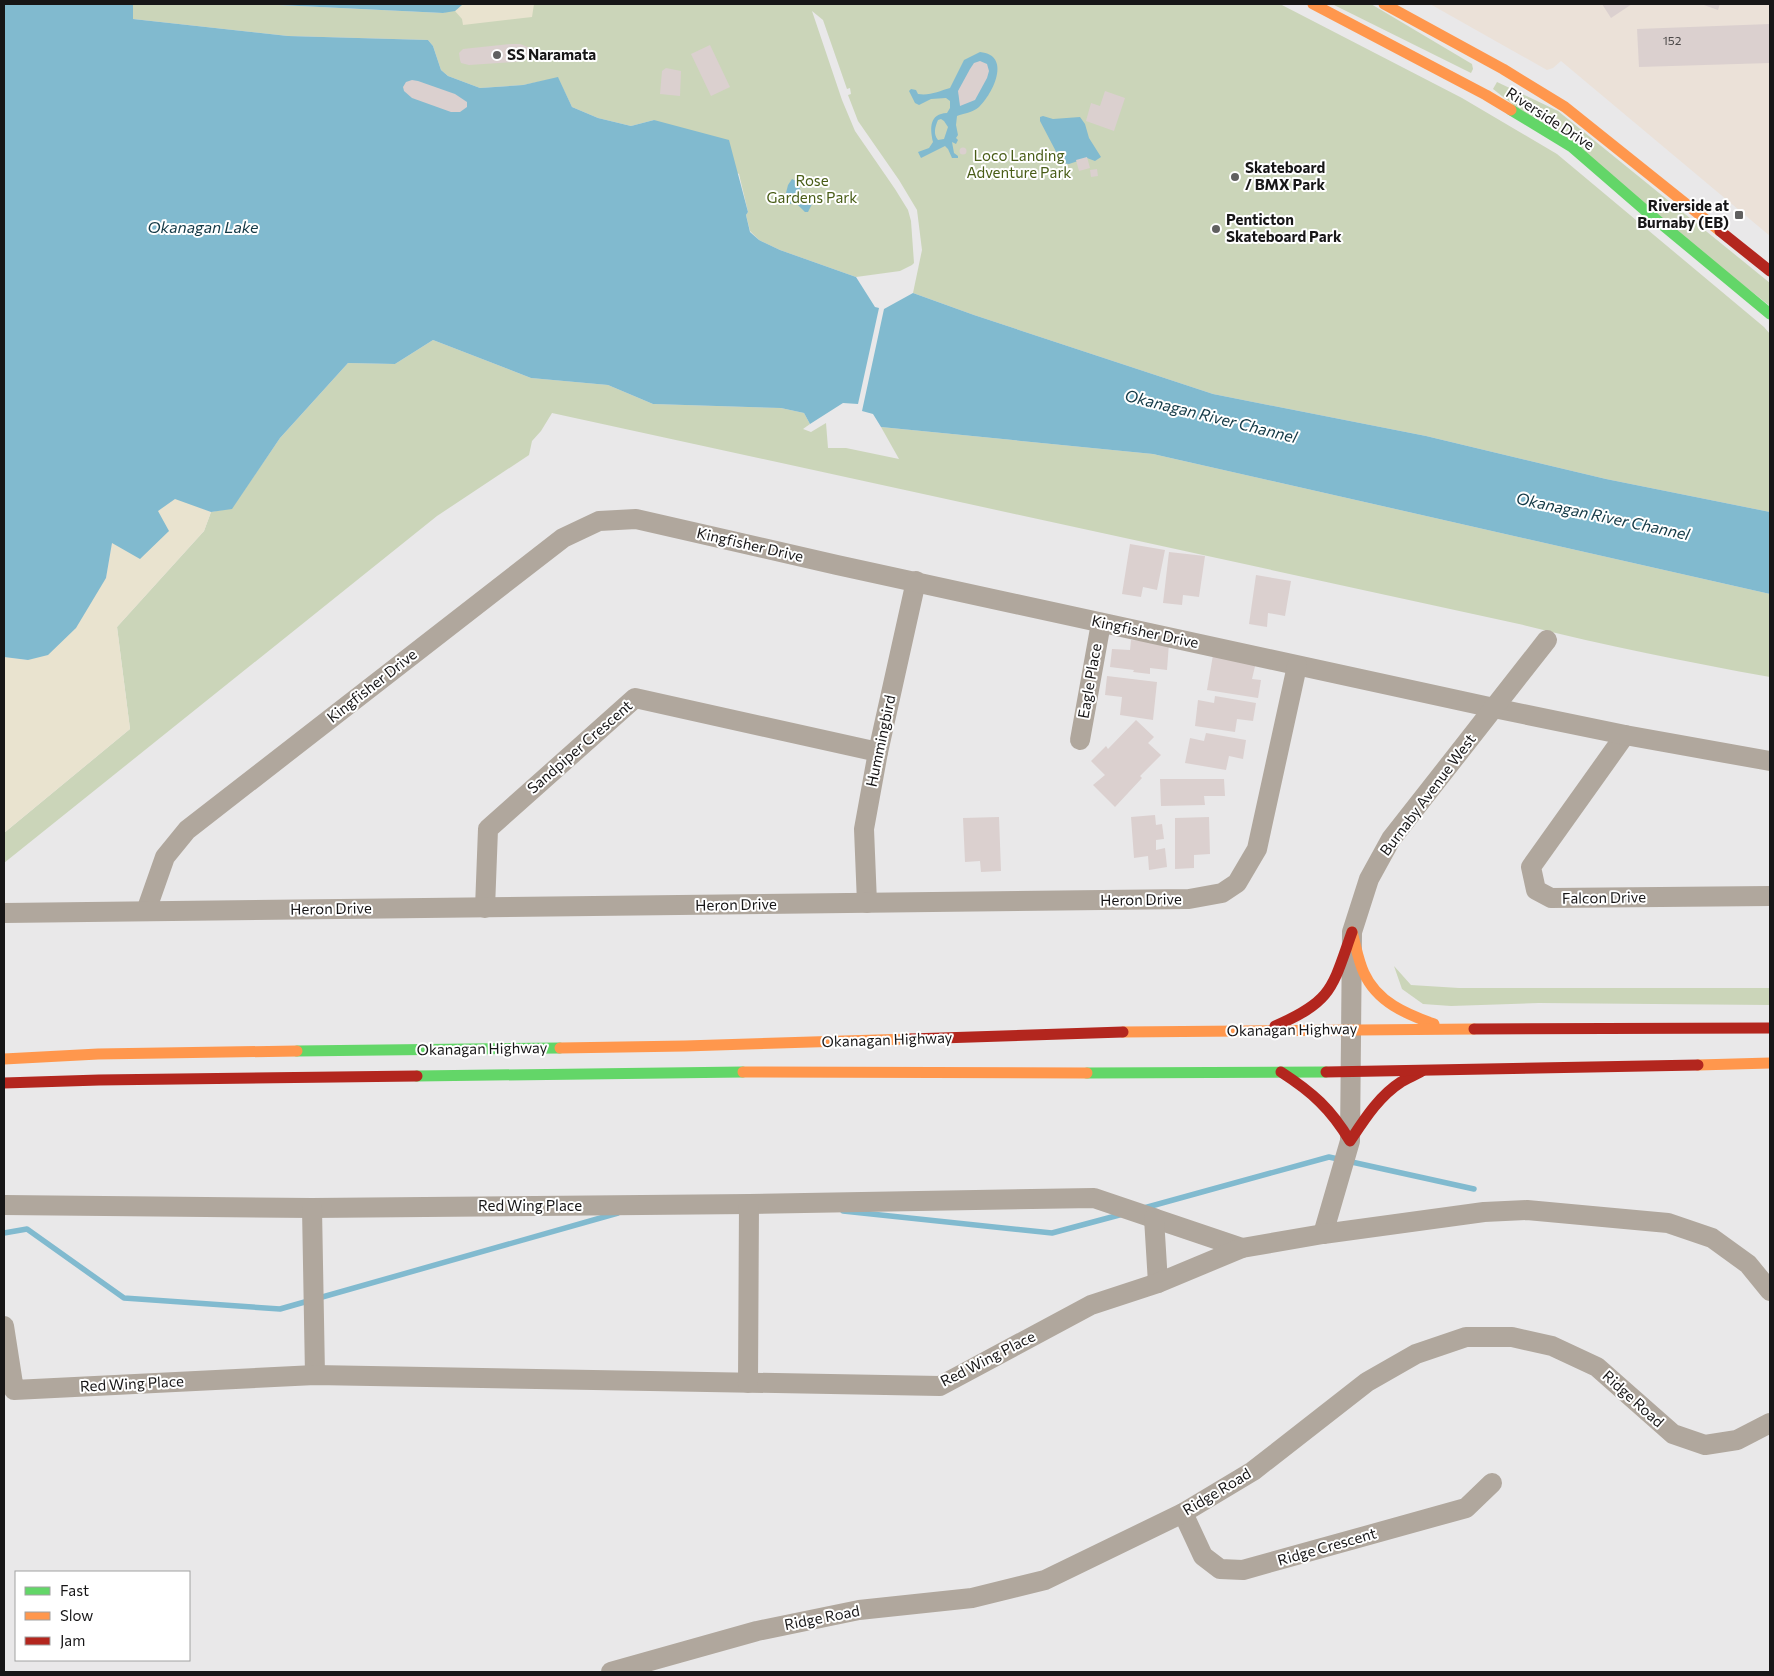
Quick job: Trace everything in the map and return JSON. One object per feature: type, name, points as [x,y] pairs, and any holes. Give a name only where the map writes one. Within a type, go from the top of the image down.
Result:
[{"type":"main road","name":"Riverside Drive","points":[[1313,4],[1486,95],[1572,147],[1770,314]]},
{"type":"main road","name":"Riverside Drive","points":[[1384,4],[1503,69],[1565,107],[1770,271]]},
{"type":"main road","points":[[1352,932],[1366,977],[1382,1000],[1410,1016],[1450,1029]]},
{"type":"main road","points":[[1263,1030],[1301,1016],[1322,1000],[1336,975],[1352,932]]},
{"type":"main road","name":"Okanagan Highway","points":[[4,1059],[98,1054],[685,1046],[1079,1033],[1351,1029],[1770,1028]]},
{"type":"main road","name":"Okanagan Highway","points":[[4,1083],[696,1072],[1351,1072],[1770,1063]]},
{"type":"main road","points":[[1281,1072],[1321,1099],[1336,1117],[1350,1141],[1383,1098],[1400,1083],[1422,1071]]},
{"type":"street","name":"Kingfisher Drive","points":[[146,911],[165,857],[187,830],[563,538],[599,521],[636,519],[1101,623],[1494,708]]},
{"type":"street","name":"Hummingbird","points":[[867,903],[864,829],[878,752],[916,582]]},
{"type":"street","name":"Eagle Place","points":[[1080,740],[1101,623]]},
{"type":"street","name":"Burnaby Avenue West","points":[[1323,1234],[1350,1141],[1352,932],[1369,879],[1392,839],[1547,640]]},
{"type":"street","name":"Heron Drive","points":[[4,913],[1189,899],[1222,893],[1237,883],[1257,849],[1297,666]]},
{"type":"street","name":"Sandpiper Crescent","points":[[485,908],[488,829],[635,698],[878,752]]},
{"type":"street","points":[[1494,708],[1625,735],[1770,761]]},
{"type":"street","name":"Falcon Drive","points":[[1625,735],[1531,867],[1536,890],[1551,898],[1770,896]]},
{"type":"street","name":"Red Wing Place","points":[[4,1205],[312,1208],[749,1204],[1094,1198],[1242,1248]]},
{"type":"street","points":[[748,1383],[749,1204]]},
{"type":"street","points":[[312,1208],[316,1375]]},
{"type":"street","points":[[1242,1248],[1323,1234],[1470,1213],[1527,1210],[1668,1223],[1712,1238],[1748,1264],[1770,1291]]},
{"type":"street","points":[[1154,1218],[1158,1284]]},
{"type":"street","name":"Red Wing Place","points":[[4,1326],[14,1390],[316,1375],[940,1386],[1091,1305],[1158,1284],[1242,1248]]},
{"type":"street","name":"Ridge Road","points":[[611,1672],[757,1631],[859,1610],[972,1598],[1045,1580],[1183,1513],[1253,1470],[1367,1382],[1416,1354],[1466,1337],[1512,1337],[1552,1346],[1597,1366],[1673,1434],[1705,1445],[1737,1440],[1770,1423]]},
{"type":"street","name":"Ridge Crescent","points":[[1183,1513],[1203,1556],[1220,1569],[1243,1570],[1466,1508],[1492,1484]]},
{"type":"shaded area","points":[[1430,4],[1770,4],[1770,236],[1561,61],[1553,68],[1547,70]]},
{"type":"green space","points":[[133,4],[258,4],[443,13],[463,4],[1280,4],[1462,98],[1557,154],[1764,327],[1770,334],[1770,512],[1606,479],[1426,436],[1213,394],[913,293],[922,250],[917,210],[899,180],[858,121],[848,95],[851,94],[850,88],[847,89],[823,20],[812,11],[842,100],[855,131],[908,210],[911,221],[914,263],[900,271],[856,277],[780,250],[759,240],[750,231],[746,215],[748,212],[739,174],[654,120],[631,126],[598,118],[572,107],[558,78],[523,85],[480,88],[448,76],[441,70],[433,46],[428,40],[288,36],[133,19]]},
{"type":"green space","points":[[1332,4],[1371,4],[1472,64],[1473,69],[1471,73]]},
{"type":"green space","points":[[1497,82],[1558,111],[1770,283],[1770,306],[1493,89]]},
{"type":"green space","points":[[433,340],[531,378],[608,385],[653,404],[781,408],[804,413],[810,424],[803,429],[811,432],[826,423],[828,448],[846,448],[899,459],[881,427],[1153,454],[1770,594],[1770,677],[1613,646],[552,413],[541,431],[532,441],[529,455],[437,516],[4,863],[4,833],[130,729],[117,627],[204,531],[211,512],[232,508],[280,438],[348,363],[395,364]]},
{"type":"green space","points":[[1394,966],[1411,985],[1459,988],[1770,988],[1770,1005],[1539,1003],[1451,1006],[1423,1004],[1402,989]]},
{"type":"sand","points":[[463,4],[534,4],[532,17],[463,25],[462,19],[455,11]]},
{"type":"sand","points":[[176,498],[211,512],[204,531],[117,627],[130,729],[4,833],[4,657],[28,660],[106,578],[112,542]]},
{"type":"water","name":"Okanagan Lake","points":[[4,4],[133,4],[133,19],[288,36],[428,40],[433,46],[441,70],[448,76],[480,88],[523,85],[558,77],[572,107],[598,118],[631,126],[654,120],[729,140],[748,212],[746,215],[750,232],[759,240],[780,250],[856,277],[875,307],[879,308],[858,404],[843,403],[810,424],[804,413],[781,408],[653,404],[608,385],[531,378],[433,340],[395,364],[348,363],[280,438],[232,509],[211,512],[175,499],[158,511],[169,531],[140,559],[112,543],[106,578],[76,628],[48,655],[28,660],[4,657]]},
{"type":"water","points":[[258,4],[463,4],[455,11],[443,13]]},
{"type":"water","points":[[980,52],[990,55],[995,60],[997,67],[994,85],[979,107],[971,112],[957,116],[958,135],[956,138],[958,140],[956,144],[952,142],[954,153],[958,158],[952,158],[945,146],[921,158],[918,152],[929,148],[933,142],[931,127],[934,119],[941,114],[947,113],[950,108],[950,101],[946,98],[931,99],[919,105],[915,103],[909,91],[911,89],[916,90],[918,94],[927,94],[950,88],[964,60]],"holes":[[[938,120],[944,121],[948,127],[944,139],[938,140],[935,133],[936,125]]]},
{"type":"water","points":[[1040,117],[1053,119],[1080,117],[1085,124],[1089,138],[1101,157],[1095,161],[1087,158],[1069,164],[1062,163],[1040,121]]},
{"type":"water","points":[[792,179],[798,182],[802,195],[812,204],[808,212],[805,212],[796,203],[788,204],[784,201],[788,185]]},
{"type":"water","name":"Okanagan River Channel","points":[[913,293],[1213,394],[1426,436],[1606,479],[1770,512],[1770,594],[1153,454],[881,427],[873,414],[862,411],[884,309]]},
{"type":"building","points":[[1602,4],[1632,4],[1611,18]]},
{"type":"building","points":[[1701,4],[1720,4],[1718,10]]},
{"type":"building","points":[[1770,24],[1770,63],[1639,67],[1637,29]]},
{"type":"building","name":"SS Naramata","points":[[520,44],[540,52],[527,59],[515,62],[469,65],[461,63],[459,53],[463,49]]},
{"type":"building","points":[[710,45],[730,87],[711,96],[691,54]]},
{"type":"building","points":[[980,61],[987,64],[989,71],[987,78],[975,100],[960,106],[958,91],[974,63]]},
{"type":"building","points":[[666,68],[681,71],[680,96],[660,94],[662,71]]},
{"type":"building","points":[[412,80],[455,94],[467,102],[467,107],[460,112],[451,112],[412,98],[404,91],[403,87],[406,82]]},
{"type":"building","points":[[1105,91],[1125,98],[1114,131],[1086,121],[1091,103],[1100,106]]},
{"type":"building","points":[[963,147],[967,151],[963,155],[959,151]]},
{"type":"building","points":[[1087,157],[1090,168],[1079,171],[1076,160]]},
{"type":"building","points":[[1097,169],[1098,176],[1091,177],[1090,170]]},
{"type":"building","points":[[1130,544],[1165,550],[1157,590],[1143,587],[1141,597],[1122,594]]},
{"type":"building","points":[[1169,552],[1205,556],[1199,597],[1183,595],[1182,605],[1163,603]]},
{"type":"building","points":[[1256,575],[1291,581],[1285,616],[1268,613],[1267,627],[1249,624]]},
{"type":"building","points":[[1131,640],[1169,643],[1167,670],[1150,668],[1150,674],[1110,667],[1112,649],[1130,650]]},
{"type":"building","points":[[1213,655],[1256,662],[1252,679],[1261,680],[1258,698],[1207,690]]},
{"type":"building","points":[[1107,676],[1157,682],[1153,720],[1120,715],[1122,697],[1105,695]]},
{"type":"building","points":[[1215,696],[1256,703],[1253,721],[1237,719],[1235,732],[1195,726],[1198,700],[1214,703]]},
{"type":"building","points":[[1136,720],[1154,737],[1148,743],[1161,755],[1140,776],[1142,778],[1115,807],[1093,785],[1105,775],[1091,761],[1106,746],[1108,749]]},
{"type":"building","points":[[1206,733],[1246,740],[1243,759],[1229,756],[1226,770],[1185,763],[1190,738],[1204,741]]},
{"type":"building","points":[[1160,779],[1224,779],[1225,796],[1204,796],[1205,805],[1161,806]]},
{"type":"building","points":[[1155,815],[1156,825],[1162,824],[1164,839],[1156,840],[1156,850],[1165,848],[1167,867],[1149,870],[1148,856],[1134,858],[1131,817]]},
{"type":"building","points":[[999,817],[1001,871],[981,872],[980,861],[965,862],[963,818]]},
{"type":"building","points":[[1209,817],[1210,854],[1194,855],[1194,868],[1175,869],[1175,818]]},
{"type":"waterway","points":[[1144,1208],[1329,1157],[1474,1189]]},
{"type":"waterway","points":[[843,1211],[1052,1233],[1123,1214]]},
{"type":"waterway","points":[[4,1233],[27,1229],[124,1298],[280,1309],[618,1213]]},
{"type":"traffic: fast","points":[[1511,110],[1572,147],[1770,314]]},
{"type":"traffic: fast","points":[[297,1051],[560,1048]]},
{"type":"traffic: fast","points":[[417,1076],[743,1072]]},
{"type":"traffic: fast","points":[[1087,1073],[1326,1072]]},
{"type":"traffic: slow","points":[[1313,4],[1511,110]]},
{"type":"traffic: slow","points":[[1384,4],[1503,69],[1565,107],[1720,231]]},
{"type":"traffic: slow","points":[[1352,932],[1362,968],[1376,992],[1393,1006],[1434,1024]]},
{"type":"traffic: slow","points":[[1123,1032],[1474,1029]]},
{"type":"traffic: slow","points":[[560,1048],[910,1039]]},
{"type":"traffic: slow","points":[[4,1059],[98,1054],[297,1051]]},
{"type":"traffic: slow","points":[[1698,1065],[1770,1063]]},
{"type":"traffic: slow","points":[[743,1072],[1087,1073]]},
{"type":"traffic: jam","points":[[1720,231],[1770,271]]},
{"type":"traffic: jam","points":[[1275,1026],[1309,1009],[1328,991],[1340,967],[1352,932]]},
{"type":"traffic: jam","points":[[1474,1029],[1770,1028]]},
{"type":"traffic: jam","points":[[910,1039],[1123,1032]]},
{"type":"traffic: jam","points":[[1326,1072],[1698,1065]]},
{"type":"traffic: jam","points":[[1281,1072],[1320,1102],[1336,1120],[1350,1141],[1372,1109],[1386,1094],[1401,1082],[1422,1071]]},
{"type":"traffic: jam","points":[[4,1083],[417,1076]]},
{"type":"place","name":"SS Naramata","points":[[497,55]]},
{"type":"place","name":"Skateboard / BMX Park","points":[[1235,177]]},
{"type":"place","name":"Riverside at Burnaby (EB)","points":[[1739,215]]},
{"type":"place","name":"Penticton Skateboard Park","points":[[1216,229]]},
{"type":"park label","name":"Loco Landing Adventure Park","points":[[1019,164]]},
{"type":"park label","name":"Rose Gardens Park","points":[[812,190]]}]
